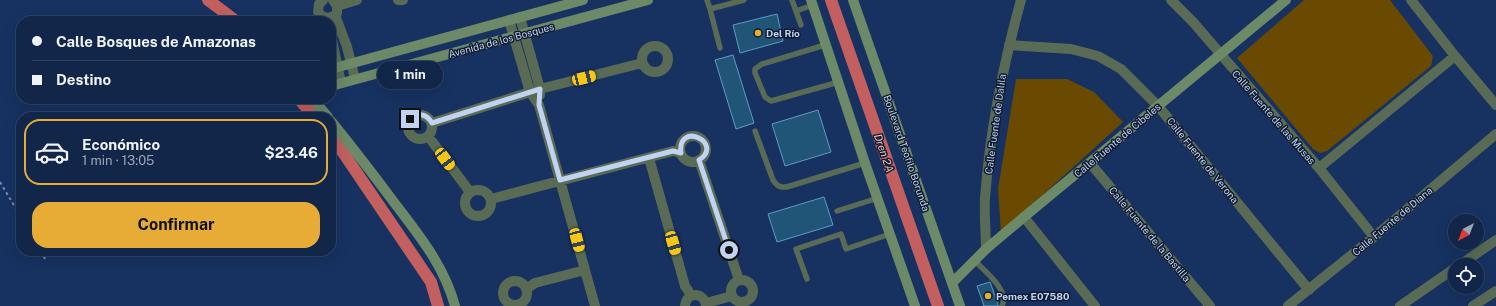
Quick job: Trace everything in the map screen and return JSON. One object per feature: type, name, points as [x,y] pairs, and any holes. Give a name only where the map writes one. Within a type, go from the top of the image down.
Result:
[{"type":"street","points":[[322,0],[318,8],[318,12],[323,16]]},
{"type":"street","points":[[332,12],[357,0]]},
{"type":"street","points":[[398,0],[403,0]]},
{"type":"street","name":"Avenida de los Bosques","points":[[336,67],[583,0]]},
{"type":"street","name":"Boulevard Teofilo Borunda","points":[[853,0],[960,306]]},
{"type":"street","name":"Calle Fuente de Dalila","points":[[986,250],[985,199],[990,148],[998,92],[1021,0]]},
{"type":"street","name":"Calle Fuente de las Musas","points":[[1171,0],[1193,22],[1319,168],[1374,237]]},
{"type":"street","name":"Calle Fuente de Cibeles","points":[[952,282],[1024,217],[1286,0]]},
{"type":"street","points":[[1411,0],[1496,105]]},
{"type":"street","name":"Avenida de los Bosques","points":[[336,85],[643,1]]},
{"type":"street","points":[[812,3],[865,163],[916,306]]},
{"type":"street","points":[[520,17],[525,34],[535,91]]},
{"type":"street","points":[[509,20],[535,91],[595,306]]},
{"type":"street","points":[[336,22],[352,63],[355,79]]},
{"type":"street","name":"Calle Fuente de Verona","points":[[1009,45],[1071,49],[1098,56],[1120,69],[1158,106],[1309,290]]},
{"type":"street","points":[[1319,168],[1455,56]]},
{"type":"street","points":[[432,123],[535,91],[642,63]]},
{"type":"street","points":[[336,72],[342,83]]},
{"type":"street","points":[[317,104],[324,112]]},
{"type":"street","points":[[423,114],[430,119],[432,123],[432,130],[428,136],[424,138],[415,138],[409,132],[408,123],[414,116],[423,114]]},
{"type":"street","points":[[336,127],[352,146],[431,252],[446,281],[455,306]]},
{"type":"street","name":"Calle Fuente de Diana","points":[[1288,306],[1374,237],[1496,134]]},
{"type":"street","points":[[428,136],[470,192]]},
{"type":"street","points":[[491,199],[673,151],[681,153],[691,162],[699,160],[705,156],[706,150],[704,141],[699,137],[694,136],[686,138],[681,145],[681,153]]},
{"type":"street","points":[[648,158],[685,286],[691,295]]},
{"type":"street","points":[[699,160],[739,280]]},
{"type":"street","name":"Calle Fuente de la Bastilla","points":[[1090,163],[1210,306]]},
{"type":"street","points":[[480,190],[485,191],[491,199],[490,208],[485,214],[476,216],[468,212],[465,204],[467,195],[470,192],[480,190]]},
{"type":"street","points":[[1024,217],[1095,306]]},
{"type":"street","points":[[1470,258],[1496,240]]},
{"type":"street","points":[[526,288],[535,283],[585,270]]},
{"type":"street","points":[[1400,306],[1448,273]]},
{"type":"street","points":[[739,280],[749,282],[753,288],[753,296],[748,301],[737,301],[732,296],[732,287],[739,280]]},
{"type":"street","points":[[516,281],[526,288],[527,296],[524,302],[517,306],[509,304],[503,294],[508,283],[516,281]]},
{"type":"street","points":[[1473,306],[1496,291]]},
{"type":"street","points":[[684,306],[686,300],[691,295],[698,295],[706,304],[732,296]]},
{"type":"lane","points":[[707,0],[720,48]]},
{"type":"lane","points":[[710,9],[744,0]]},
{"type":"lane","points":[[792,0],[801,25]]},
{"type":"lane","points":[[796,11],[812,3]]},
{"type":"lane","points":[[825,45],[762,64],[756,69],[755,72],[765,97],[771,101],[838,82]]},
{"type":"lane","points":[[755,131],[773,180],[780,187],[790,186],[865,163]]},
{"type":"lane","points":[[837,211],[878,198]]},
{"type":"lane","points":[[807,279],[796,249],[841,234],[846,249],[890,234]]},
{"type":"lane","points":[[975,261],[999,287],[1004,296],[1002,306]]},
{"type":"path","points":[[0,182],[16,209]]},
{"type":"shaded area","points":[[1304,0],[1390,0],[1433,56],[1431,66],[1327,151],[1320,153],[1313,149],[1237,58]]},
{"type":"shaded area","points":[[1016,79],[1067,79],[1094,92],[1123,122],[1001,233],[998,189]]},
{"type":"building","name":"Del Río","points":[[777,14],[783,41],[740,53],[733,25]]},
{"type":"building","points":[[733,55],[754,123],[736,129],[715,60]]},
{"type":"building","points":[[818,110],[831,152],[785,166],[772,124]]},
{"type":"building","points":[[824,197],[833,225],[777,242],[768,214]]},
{"type":"building","name":"Pemex E07580","points":[[990,282],[998,306],[984,306],[977,286]]},
{"type":"waterway","points":[[208,0],[229,16]]},
{"type":"waterway","name":"Dren 2A","points":[[831,0],[938,306]]},
{"type":"waterway","points":[[303,104],[310,112]]},
{"type":"waterway","points":[[336,144],[431,282],[438,306]]},
{"type":"place","name":"Del Río","points":[[758,33]]},
{"type":"place","name":"Pemex E07580","points":[[988,296]]},
{"type":"route","points":[[410,119],[414,116],[423,114],[430,119],[432,123],[540,89],[539,105],[560,180],[673,151],[681,153],[681,145],[686,138],[690,136],[699,137],[704,141],[706,150],[705,156],[699,160],[729,250]]}]
